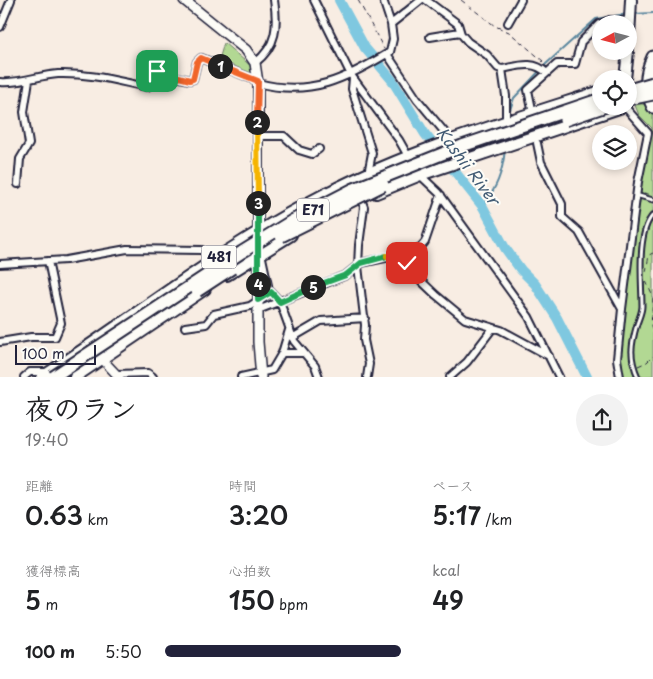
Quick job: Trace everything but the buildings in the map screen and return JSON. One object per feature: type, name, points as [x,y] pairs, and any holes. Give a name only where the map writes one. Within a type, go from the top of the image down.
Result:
[{"type":"highway","points":[[653,57],[646,70],[645,81],[653,107]]},
{"type":"highway","points":[[637,88],[653,83]]},
{"type":"highway","name":"481","points":[[48,375],[213,261],[325,194],[408,156],[592,94]]},
{"type":"highway","points":[[637,97],[653,94]]},
{"type":"highway","name":"E71","points":[[48,375],[292,221],[354,189],[462,146],[592,102]]},
{"type":"highway","name":"E71","points":[[73,376],[261,247],[357,196],[429,166],[592,111]]},
{"type":"highway","name":"481","points":[[73,376],[299,230],[361,199],[420,175],[601,115]]},
{"type":"main road","points":[[184,0],[246,50],[255,63],[258,82],[258,233],[260,255],[258,310],[261,375]]},
{"type":"street","points":[[0,27],[11,0]]},
{"type":"street","points":[[255,63],[267,54],[274,37],[277,18],[274,0]]},
{"type":"street","points":[[314,0],[352,77],[399,140],[408,156]]},
{"type":"street","points":[[0,82],[29,80],[56,74],[76,74],[101,76],[147,87],[152,83],[154,72],[190,80],[193,79],[197,62],[201,58],[277,88],[312,87],[352,77],[390,52],[393,39],[391,24],[383,0]]},
{"type":"street","points":[[391,24],[421,0]]},
{"type":"street","points":[[426,0],[458,24],[460,32],[468,42],[487,55],[498,68],[502,69],[529,64],[539,66],[547,73]]},
{"type":"street","points":[[508,23],[521,0]]},
{"type":"street","points":[[532,109],[528,90],[557,64],[575,64],[581,42],[592,31]]},
{"type":"street","points":[[430,37],[460,32]]},
{"type":"street","points":[[387,54],[416,100],[452,141]]},
{"type":"street","points":[[502,69],[506,96],[506,122]]},
{"type":"street","points":[[352,77],[352,89],[372,153],[368,174]]},
{"type":"street","points":[[18,184],[20,158],[28,144],[24,112],[29,80]]},
{"type":"street","points":[[618,376],[617,359],[622,309],[638,182],[648,133],[632,115]]},
{"type":"street","points":[[257,136],[284,136],[299,150],[312,154],[319,149]]},
{"type":"street","points":[[537,143],[541,162],[562,204],[562,217],[579,232],[622,309]]},
{"type":"street","points":[[420,175],[441,195],[528,317],[559,376]]},
{"type":"street","points":[[407,263],[425,242],[441,195]]},
{"type":"street","points":[[361,199],[364,207],[358,245],[358,266],[365,318],[364,340],[369,364],[367,376]]},
{"type":"street","points":[[0,264],[80,258],[109,251],[147,250],[202,250],[213,261]]},
{"type":"street","points":[[260,255],[271,292],[280,302],[292,338],[303,354],[315,366],[318,376]]},
{"type":"street","points":[[258,310],[346,275],[361,263],[389,256],[401,258],[436,296],[465,319],[501,330],[549,356]]},
{"type":"street","points":[[0,342],[55,337],[61,323],[48,261]]},
{"type":"street","points":[[185,327],[206,324],[214,314],[250,306],[271,292]]},
{"type":"street","points":[[292,338],[321,321],[365,318]]},
{"type":"street","points":[[241,376],[261,375],[272,370],[282,353],[290,328]]},
{"type":"street","points":[[450,376],[467,362],[493,328]]},
{"type":"street","points":[[282,353],[295,352],[303,354]]},
{"type":"street","points":[[101,358],[118,375],[148,373],[153,376]]},
{"type":"street","points":[[24,376],[30,372],[48,375]]},
{"type":"lane","points":[[639,196],[653,200]]},
{"type":"lane","points":[[638,376],[632,364],[632,342],[642,307],[640,269],[645,231],[653,214]]},
{"type":"path","points":[[358,0],[387,54]]},
{"type":"path","points":[[460,0],[495,26],[510,32],[543,61],[539,66]]},
{"type":"path","points":[[642,193],[653,195]]},
{"type":"path","points":[[645,274],[649,255],[653,253]]},
{"type":"path","points":[[646,279],[653,297],[651,326],[653,330]]},
{"type":"path","points":[[634,368],[647,362],[653,356]]},
{"type":"green space","points":[[224,43],[252,67],[251,78],[218,63]]},
{"type":"green space","points":[[637,103],[649,105],[653,112],[653,376],[624,377],[620,353],[637,199],[652,128],[639,115]]},
{"type":"waterway","name":"Kashii River","points":[[339,0],[365,48],[392,80],[425,134],[483,207],[505,248],[521,270],[535,284],[557,318],[587,377]]},
{"type":"waterway","points":[[633,14],[653,13]]},
{"type":"waterway","points":[[509,113],[514,98],[546,64],[596,19],[626,14]]},
{"type":"waterway","points":[[483,207],[498,180],[505,150]]},
{"type":"route","points":[[157,71],[190,80],[193,79],[197,62],[201,58],[258,81],[258,300],[271,292],[280,302],[318,284],[346,275],[361,263],[379,258],[395,256],[405,260],[407,263]]}]
